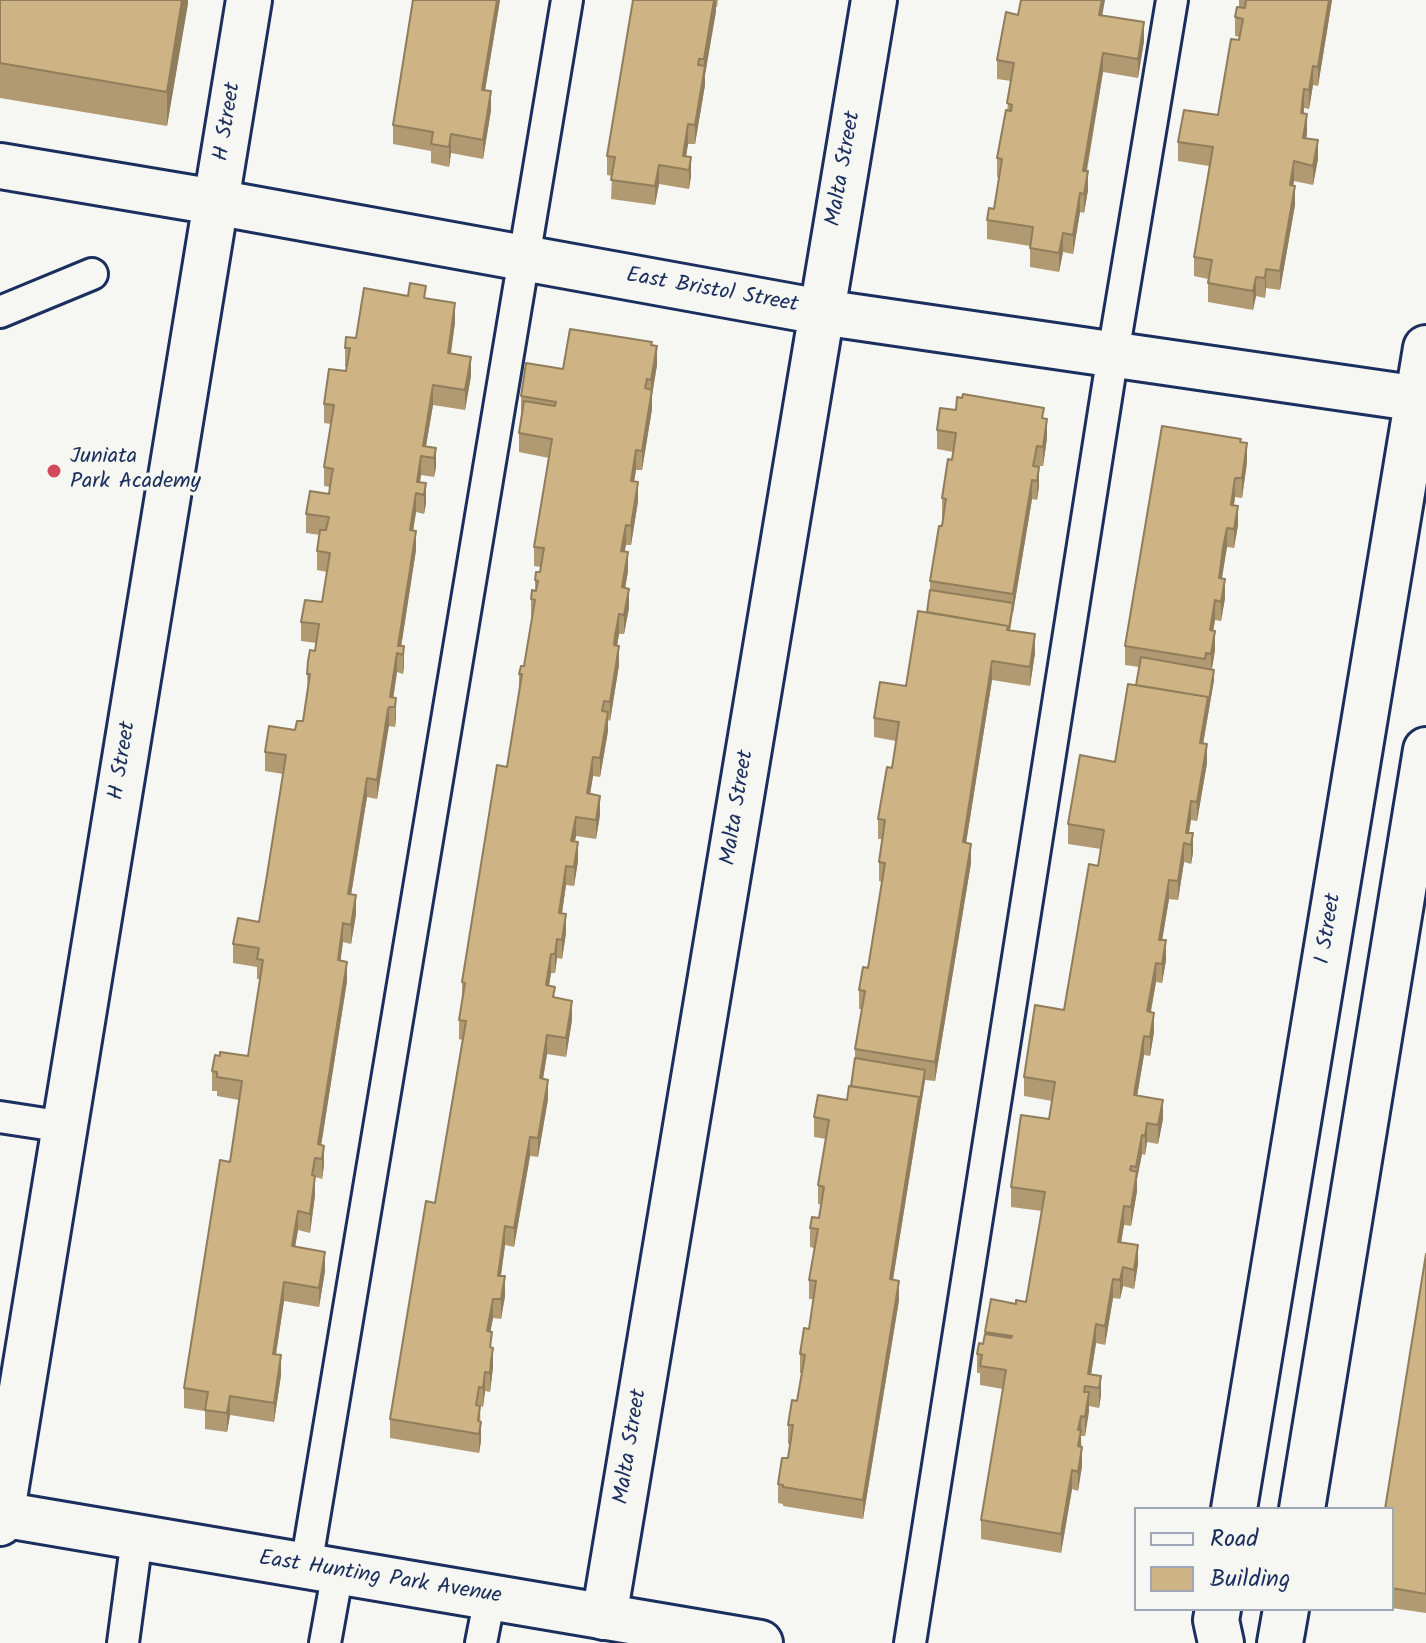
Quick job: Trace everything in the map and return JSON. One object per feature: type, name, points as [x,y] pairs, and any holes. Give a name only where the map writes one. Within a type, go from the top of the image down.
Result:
[{"type":"street","name":"H Street","points":[[0,1517],[249,0]]},
{"type":"street","name":"Malta Street","points":[[604,1617],[874,0]]},
{"type":"street","name":"East Bristol Street","points":[[0,166],[821,312],[1422,400]]},
{"type":"street","name":"I Street","points":[[1234,1507],[1422,400],[1426,348]]},
{"type":"street","points":[[1302,1507],[1426,750]]},
{"type":"street","name":"East Hunting Park Avenue","points":[[0,1517],[760,1643]]},
{"type":"street","points":[[1218,1611],[1216,1620],[1221,1643]]},
{"type":"street","points":[[1280,1643],[1286,1611]]},
{"type":"lane","points":[[325,1643],[322,1569],[524,258],[567,0]]},
{"type":"lane","points":[[910,1643],[1113,354],[1172,0]]},
{"type":"lane","points":[[0,312],[92,274]]},
{"type":"lane","points":[[0,1117],[65,1127]]},
{"type":"lane","points":[[123,1643],[137,1538]]},
{"type":"lane","points":[[481,1643],[490,1597]]},
{"type":"building","points":[[0,0],[182,0],[167,92],[0,63]]},
{"type":"building","points":[[413,0],[497,0],[482,90],[491,91],[483,140],[451,134],[449,147],[431,144],[433,132],[393,125]]},
{"type":"building","points":[[633,0],[714,0],[704,59],[699,59],[698,65],[705,66],[695,125],[688,124],[683,156],[691,157],[689,170],[659,165],[655,186],[611,180],[615,157],[607,156]]},
{"type":"building","points":[[1021,0],[1102,0],[1099,15],[1144,22],[1138,59],[1103,53],[1083,171],[1088,171],[1084,194],[1080,193],[1073,235],[1063,233],[1059,253],[1030,248],[1033,227],[987,220],[989,208],[994,209],[1002,159],[997,158],[1006,110],[1011,111],[1012,105],[1007,103],[1014,63],[997,60],[1006,12],[1018,15]]},
{"type":"building","points":[[1246,0],[1329,0],[1318,67],[1313,66],[1309,90],[1304,89],[1301,113],[1307,114],[1303,138],[1318,140],[1313,166],[1294,161],[1290,185],[1295,186],[1280,271],[1266,269],[1265,278],[1256,277],[1253,291],[1208,283],[1212,260],[1194,257],[1213,147],[1178,142],[1184,110],[1218,115],[1231,39],[1239,40],[1243,19],[1235,17],[1237,7],[1245,8]]},
{"type":"building","points":[[410,283],[426,286],[424,298],[455,303],[448,353],[471,357],[465,390],[433,385],[423,446],[436,448],[434,458],[421,456],[417,482],[426,483],[424,495],[416,493],[410,530],[416,531],[398,646],[404,646],[403,655],[397,653],[390,697],[396,698],[395,707],[388,709],[377,780],[367,778],[348,894],[356,895],[351,925],[343,923],[338,960],[347,962],[318,1144],[324,1146],[322,1159],[315,1158],[310,1214],[298,1211],[292,1246],[325,1252],[319,1288],[284,1282],[273,1354],[281,1355],[274,1403],[230,1396],[227,1413],[205,1410],[208,1392],[184,1388],[220,1160],[230,1162],[242,1081],[217,1077],[217,1072],[212,1071],[215,1055],[220,1056],[220,1052],[248,1056],[263,960],[257,959],[259,948],[233,944],[238,918],[259,922],[267,875],[286,755],[265,752],[269,726],[295,730],[297,721],[303,721],[310,674],[307,674],[308,661],[310,650],[315,651],[319,624],[301,622],[305,600],[322,602],[330,553],[317,551],[320,530],[326,530],[329,517],[306,514],[310,491],[329,494],[333,469],[324,467],[334,405],[324,404],[329,369],[346,371],[350,348],[345,348],[346,337],[356,338],[364,288],[408,296]]},
{"type":"building","points":[[570,329],[652,342],[651,345],[657,346],[651,380],[647,379],[645,388],[652,390],[642,451],[636,450],[631,481],[638,482],[631,526],[626,525],[621,551],[628,552],[622,587],[629,589],[624,615],[619,614],[615,636],[614,645],[619,646],[610,702],[604,701],[602,711],[608,712],[600,758],[593,757],[587,793],[600,796],[596,820],[576,817],[571,841],[578,842],[574,867],[566,866],[559,913],[566,914],[562,940],[557,939],[555,954],[551,954],[546,985],[555,987],[553,997],[572,1001],[566,1038],[547,1035],[540,1078],[548,1080],[538,1138],[530,1137],[514,1228],[505,1226],[498,1276],[505,1276],[501,1299],[493,1299],[487,1331],[492,1332],[490,1373],[485,1372],[476,1405],[480,1406],[479,1434],[390,1419],[426,1201],[435,1203],[466,1021],[459,1020],[465,983],[462,982],[497,765],[507,767],[522,674],[519,674],[521,666],[524,666],[535,600],[531,599],[532,590],[536,591],[536,572],[540,572],[544,548],[534,547],[552,439],[519,433],[524,401],[555,406],[556,402],[521,396],[526,363],[563,369]]},
{"type":"building","points":[[963,394],[1044,408],[1042,418],[1047,419],[1043,447],[1037,446],[1033,466],[1039,467],[1037,481],[1032,480],[1013,594],[930,581],[946,499],[942,498],[948,459],[952,460],[956,433],[937,430],[940,408],[956,410],[957,397],[962,398]]},
{"type":"building","points":[[1162,426],[1241,439],[1240,442],[1247,443],[1242,478],[1235,478],[1231,505],[1238,506],[1234,529],[1227,528],[1219,578],[1225,579],[1221,602],[1215,600],[1210,630],[1215,631],[1211,654],[1206,653],[1205,659],[1125,646]]},
{"type":"building","points":[[930,590],[1013,603],[1009,630],[1008,626],[927,612]]},
{"type":"building","points":[[918,611],[1008,626],[1007,630],[1035,634],[1030,667],[992,661],[963,842],[971,844],[935,1062],[855,1049],[865,991],[859,990],[863,967],[868,968],[885,863],[879,862],[885,820],[878,819],[887,767],[892,768],[899,722],[874,718],[880,682],[906,686]]},
{"type":"building","points":[[1141,657],[1214,670],[1208,706],[1208,697],[1136,685]]},
{"type":"building","points":[[1128,684],[1208,697],[1200,743],[1207,744],[1197,802],[1191,801],[1186,833],[1193,833],[1191,845],[1184,843],[1178,881],[1169,880],[1159,940],[1166,940],[1162,964],[1156,963],[1147,1011],[1154,1013],[1150,1037],[1144,1036],[1134,1095],[1163,1100],[1158,1125],[1147,1123],[1136,1167],[1131,1166],[1130,1170],[1137,1172],[1131,1207],[1124,1206],[1118,1242],[1138,1245],[1134,1270],[1123,1267],[1120,1280],[1113,1279],[1105,1326],[1096,1324],[1088,1374],[1101,1376],[1099,1388],[1085,1386],[1084,1392],[1089,1392],[1085,1417],[1081,1416],[1078,1430],[1081,1430],[1078,1446],[1082,1447],[1080,1460],[1078,1472],[1072,1470],[1061,1534],[981,1520],[1006,1370],[980,1366],[982,1355],[977,1354],[985,1334],[1012,1336],[985,1332],[991,1299],[1016,1304],[1016,1300],[1026,1302],[1045,1192],[1011,1187],[1021,1115],[1049,1119],[1055,1082],[1024,1077],[1035,1005],[1064,1010],[1089,864],[1098,866],[1104,830],[1068,824],[1080,755],[1115,762]]},
{"type":"building","points":[[855,1058],[925,1070],[919,1106],[919,1097],[851,1086]]},
{"type":"building","points":[[849,1086],[919,1097],[890,1279],[899,1281],[863,1500],[778,1484],[782,1458],[788,1458],[793,1425],[788,1425],[792,1400],[797,1401],[805,1355],[800,1354],[804,1328],[809,1329],[816,1281],[809,1280],[818,1229],[810,1228],[812,1217],[819,1218],[824,1187],[818,1185],[829,1120],[814,1117],[818,1095],[847,1100]]},
{"type":"building","points":[[1426,1254],[1426,1594],[1394,1588],[1394,1507],[1385,1507]]},
{"type":"place","name":"Juniata Park Academy","points":[[54,471]]}]
